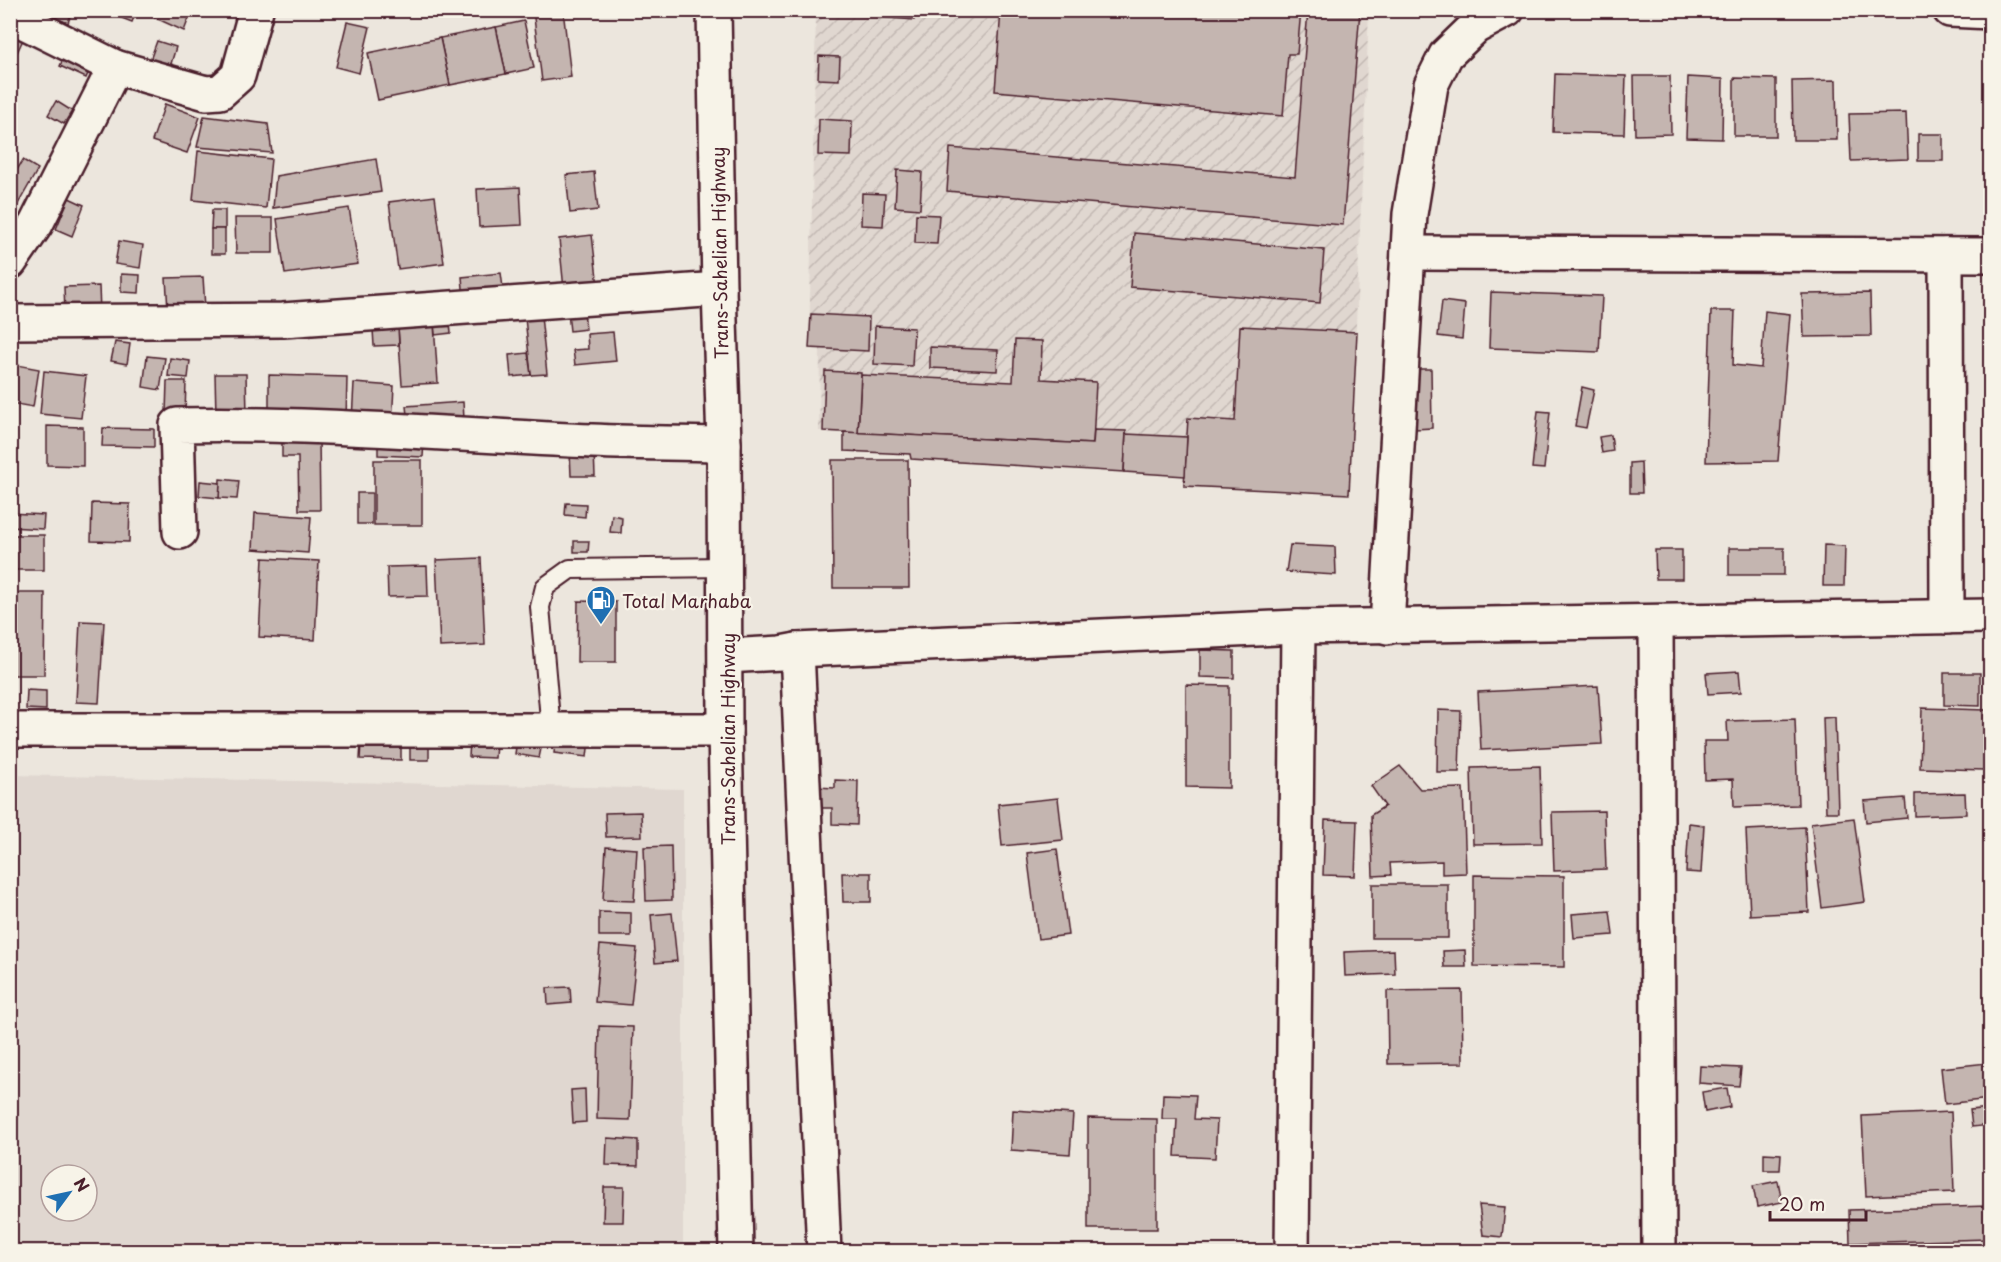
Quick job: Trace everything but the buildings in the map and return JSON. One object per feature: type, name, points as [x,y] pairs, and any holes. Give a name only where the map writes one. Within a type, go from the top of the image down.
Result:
[{"type":"main road","points":[[10,15],[115,67],[206,93],[220,92],[238,76],[256,10]]},
{"type":"main road","name":"Trans-Sahelian Highway","points":[[714,10],[724,444],[725,730],[736,1251]]},
{"type":"main road","points":[[1387,627],[1410,214],[1431,85],[1446,55],[1475,27],[1507,10]]},
{"type":"main road","points":[[1950,10],[1990,12]]},
{"type":"main road","points":[[10,262],[36,224],[115,67]]},
{"type":"main road","points":[[1408,253],[1990,255]]},
{"type":"main road","points":[[1946,255],[1947,617]]},
{"type":"main road","points":[[10,322],[283,320],[719,289]]},
{"type":"main road","points":[[180,532],[177,425],[247,423],[592,441],[724,444]]},
{"type":"main road","points":[[726,656],[797,650],[1298,627],[1990,616]]},
{"type":"main road","points":[[1656,623],[1659,1251]]},
{"type":"main road","points":[[1292,1251],[1298,627]]},
{"type":"main road","points":[[797,650],[824,1251]]},
{"type":"main road","points":[[10,730],[725,730]]},
{"type":"lane","points":[[551,730],[540,607],[545,587],[570,569],[726,567]]},
{"type":"shaded area","points":[[816,11],[1369,11],[1349,494],[1184,486],[1184,476],[911,459],[910,454],[844,451],[844,432],[819,431],[820,349],[809,348]]},
{"type":"shaded area","points":[[11,775],[683,789],[683,1251],[11,1252]]},
{"type":"place","name":"Total Marhaba","points":[[601,626]]}]
